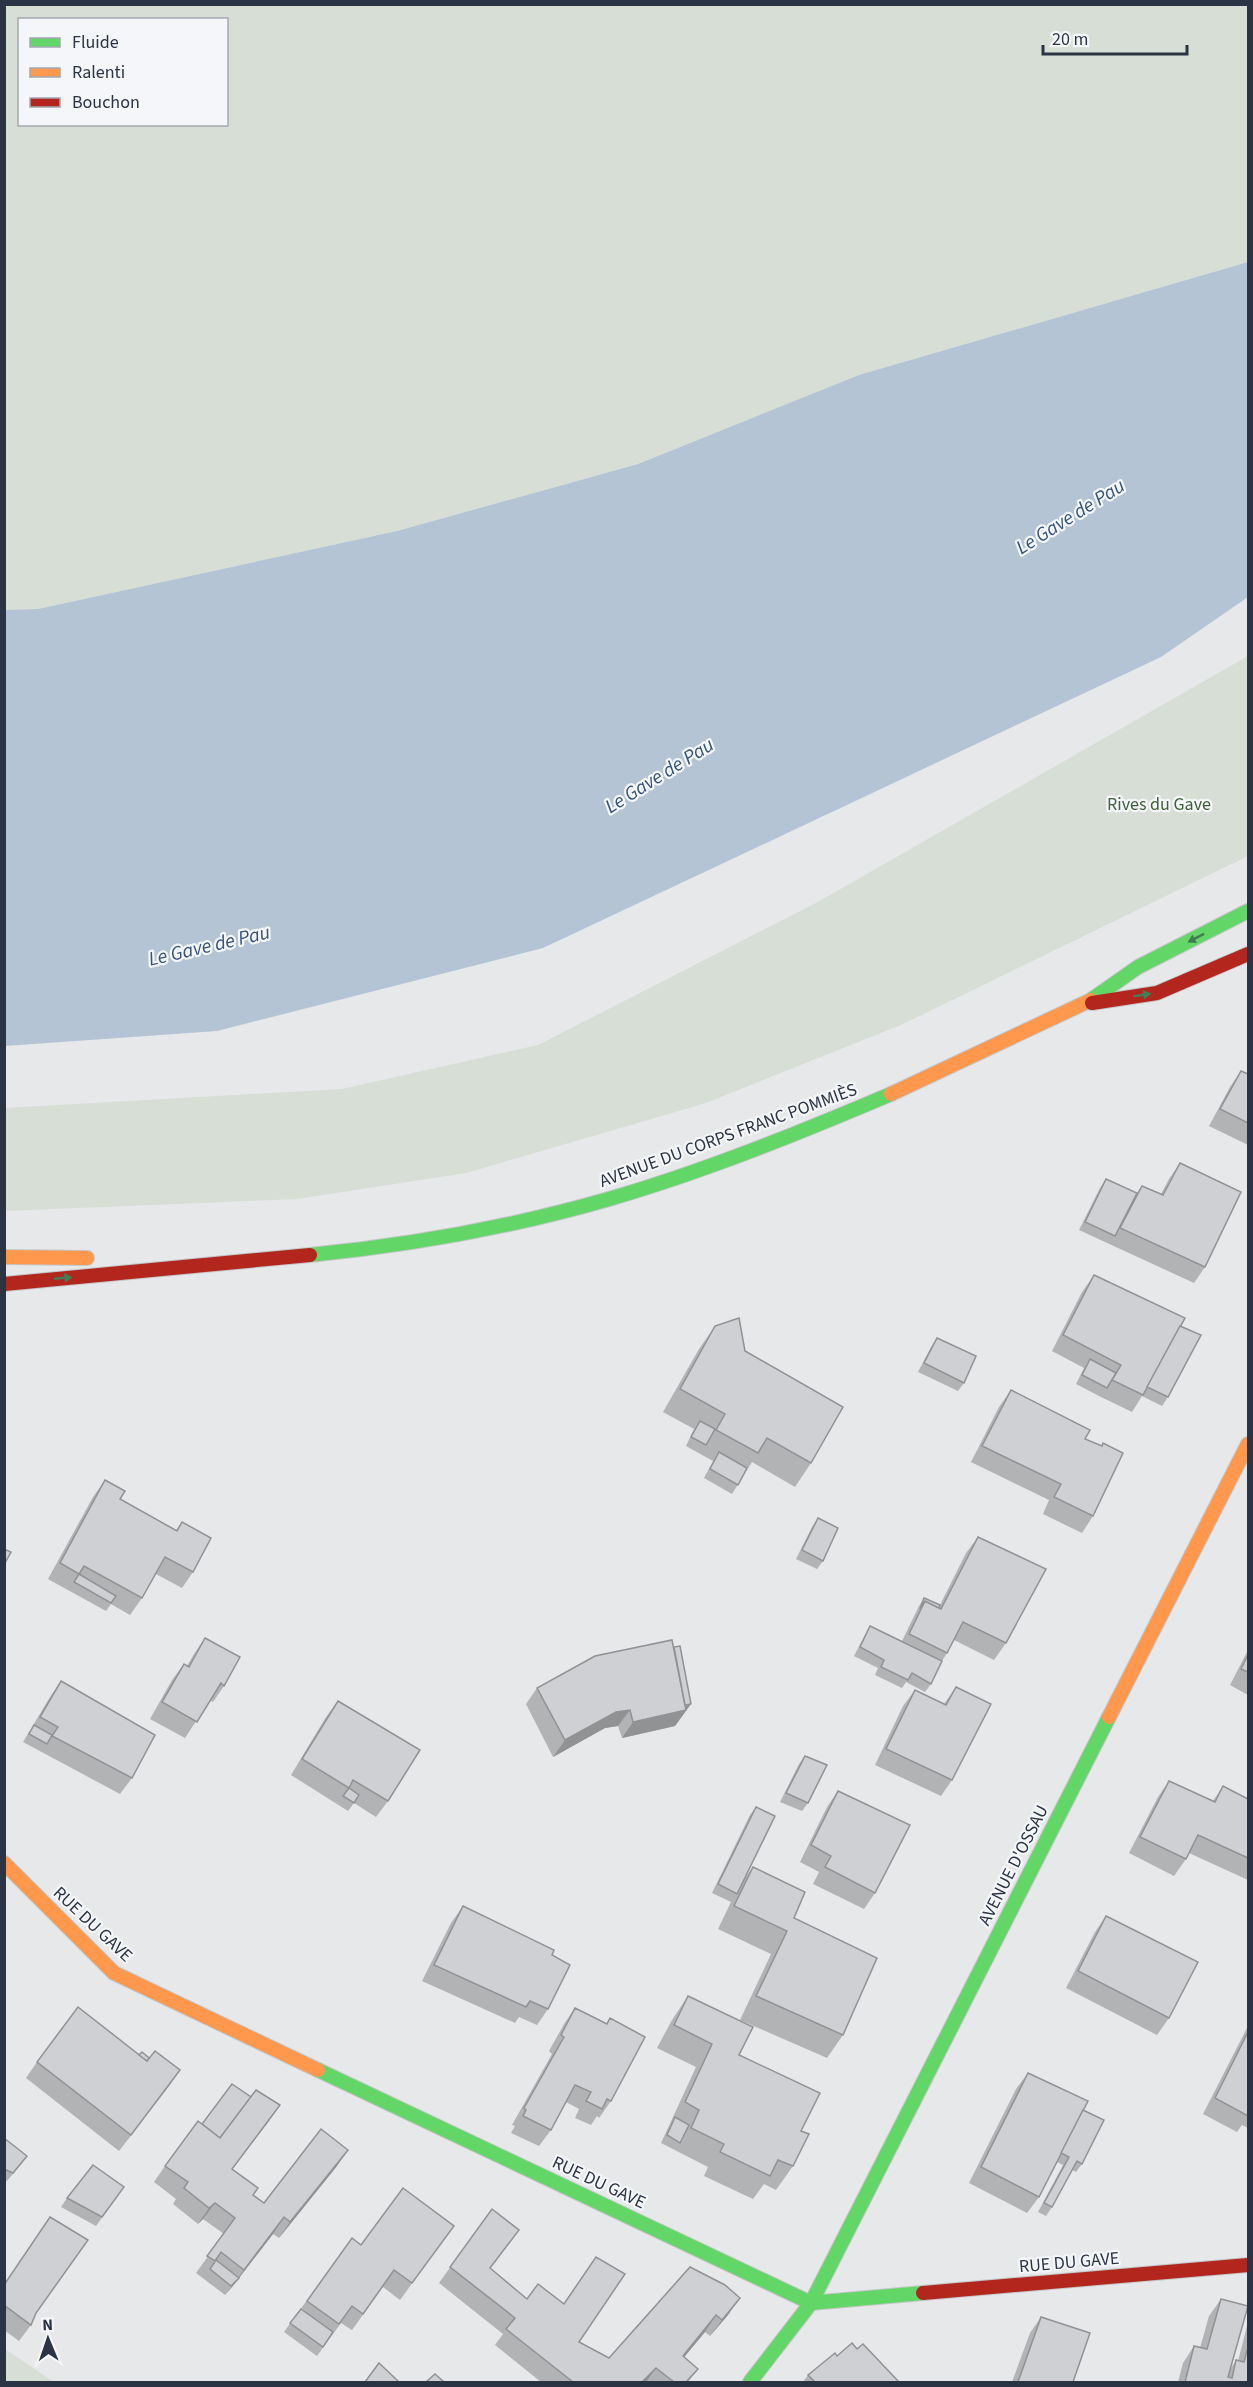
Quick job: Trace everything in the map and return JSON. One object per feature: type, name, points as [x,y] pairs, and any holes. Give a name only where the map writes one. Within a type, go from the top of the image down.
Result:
[{"type":"street","name":"AVENUE DU CORPS FRANC POMMIÈS","points":[[4,1284],[260,1260],[434,1239],[537,1218],[609,1199],[681,1176],[823,1123],[913,1085],[1084,1004],[1138,967],[1248,911]]},
{"type":"street","name":"AVENUE DU CORPS FRANC POMMIÈS","points":[[1084,1004],[1157,993],[1248,954]]},
{"type":"street","points":[[4,1257],[97,1258]]},
{"type":"street","name":"AVENUE DU CORPS FRANC POMMIÈS","points":[[121,1258],[260,1260]]},
{"type":"street","name":"AVENUE D'OSSAU","points":[[750,2382],[811,2303],[1248,1444]]},
{"type":"street","name":"RUE DU GAVE","points":[[4,1863],[114,1973],[811,2303],[1248,2265]]},
{"type":"green space","points":[[4,5],[1248,5],[1248,262],[859,375],[638,464],[397,531],[38,609],[5,610]]},
{"type":"green space","name":"Rives du Gave","points":[[1248,656],[1248,856],[901,1025],[706,1103],[466,1173],[297,1199],[5,1211],[5,1108],[342,1089],[538,1045],[816,903]]},
{"type":"green space","points":[[5,2349],[54,2382],[5,2382]]},
{"type":"water","name":"Le Gave de Pau","points":[[1248,262],[1248,597],[1161,657],[543,948],[217,1031],[5,1046],[5,610],[38,609],[397,531],[638,464],[859,375]]},
{"type":"building","points":[[1241,1071],[1248,1074],[1248,1123],[1220,1109]]},
{"type":"building","points":[[1180,1163],[1241,1192],[1205,1267],[1120,1228],[1142,1186],[1163,1195]]},
{"type":"building","points":[[1106,1179],[1137,1193],[1115,1236],[1085,1222]]},
{"type":"building","points":[[1094,1275],[1185,1318],[1143,1395],[1112,1380],[1121,1365],[1063,1335]]},
{"type":"building","points":[[739,1318],[745,1351],[843,1407],[811,1463],[767,1438],[758,1453],[716,1430],[725,1414],[680,1389],[715,1326]]},
{"type":"building","points":[[1180,1326],[1201,1335],[1168,1397],[1147,1387]]},
{"type":"building","points":[[937,1338],[976,1356],[964,1383],[924,1363]]},
{"type":"building","points":[[1090,1359],[1116,1373],[1107,1388],[1082,1375]]},
{"type":"building","points":[[1011,1390],[1090,1430],[1085,1439],[1102,1446],[1103,1443],[1123,1453],[1093,1516],[1054,1497],[1061,1484],[982,1446]]},
{"type":"building","points":[[700,1421],[715,1429],[706,1445],[691,1437]]},
{"type":"building","points":[[719,1452],[747,1468],[738,1485],[710,1469]]},
{"type":"building","points":[[105,1480],[125,1491],[120,1499],[177,1531],[182,1522],[211,1538],[193,1572],[165,1557],[142,1598],[84,1566],[79,1574],[60,1563]]},
{"type":"building","points":[[818,1518],[838,1528],[823,1561],[802,1550]]},
{"type":"building","points":[[978,1537],[1046,1569],[1006,1643],[963,1622],[947,1653],[909,1634],[925,1601],[941,1609]]},
{"type":"building","points":[[4,1549],[11,1552],[4,1565]]},
{"type":"building","points":[[79,1574],[116,1596],[111,1603],[74,1582]]},
{"type":"building","points":[[924,1598],[940,1605],[939,1608],[925,1601],[920,1609]]},
{"type":"building","points":[[870,1626],[942,1661],[931,1684],[912,1673],[908,1680],[881,1667],[884,1660],[860,1647]]},
{"type":"building","points":[[205,1638],[240,1657],[224,1686],[221,1683],[197,1722],[162,1702],[184,1664],[189,1667]]},
{"type":"building","points":[[672,1640],[686,1710],[633,1722],[630,1710],[616,1712],[565,1740],[537,1688],[595,1656]]},
{"type":"building","points":[[680,1646],[691,1704],[685,1705],[674,1647]]},
{"type":"building","points":[[1248,1655],[1248,1672],[1241,1669]]},
{"type":"building","points":[[61,1681],[155,1735],[132,1778],[52,1736],[58,1727],[40,1717]]},
{"type":"building","points":[[956,1687],[991,1704],[952,1780],[886,1749],[915,1690],[946,1705]]},
{"type":"building","points":[[338,1701],[420,1750],[388,1801],[353,1780],[349,1788],[302,1759]]},
{"type":"building","points":[[34,1725],[52,1735],[47,1744],[29,1734]]},
{"type":"building","points":[[805,1756],[827,1765],[808,1803],[786,1793]]},
{"type":"building","points":[[1169,1781],[1215,1802],[1223,1786],[1248,1799],[1248,1858],[1198,1835],[1186,1859],[1140,1837]]},
{"type":"building","points":[[349,1788],[359,1795],[354,1803],[343,1796]]},
{"type":"building","points":[[838,1791],[910,1825],[875,1893],[825,1867],[831,1856],[811,1845]]},
{"type":"building","points":[[756,1807],[775,1816],[737,1894],[718,1884]]},
{"type":"building","points":[[753,1867],[805,1892],[794,1918],[877,1958],[843,2035],[756,1996],[787,1931],[734,1906]]},
{"type":"building","points":[[463,1906],[554,1950],[552,1955],[570,1965],[548,2009],[530,2001],[526,2007],[434,1965]]},
{"type":"building","points":[[1106,1916],[1198,1962],[1169,2018],[1078,1971]]},
{"type":"building","points":[[688,1996],[753,2027],[739,2055],[820,2093],[801,2131],[809,2134],[793,2166],[778,2160],[770,2176],[720,2152],[724,2144],[691,2128],[699,2110],[685,2102],[712,2044],[674,2025]]},
{"type":"building","points":[[78,2007],[147,2061],[155,2051],[180,2070],[131,2135],[37,2062]]},
{"type":"building","points":[[575,2008],[607,2024],[610,2018],[645,2037],[611,2101],[607,2099],[602,2109],[586,2101],[591,2092],[575,2085],[551,2130],[523,2116],[526,2110],[524,2108],[564,2037],[561,2035]]},
{"type":"building","points":[[1248,2032],[1248,2116],[1215,2098]]},
{"type":"building","points":[[142,2052],[149,2058],[147,2061],[139,2055]]},
{"type":"building","points":[[1028,2073],[1088,2101],[1039,2197],[981,2167]]},
{"type":"building","points":[[232,2084],[251,2097],[220,2138],[202,2124]]},
{"type":"building","points":[[256,2090],[280,2105],[232,2169],[258,2188],[253,2195],[264,2203],[321,2129],[348,2150],[290,2222],[284,2217],[244,2270],[221,2252],[215,2261],[207,2256],[235,2218],[215,2203],[209,2208],[184,2188],[188,2182],[165,2166],[198,2121],[220,2138]]},
{"type":"building","points":[[1083,2110],[1104,2120],[1082,2164],[1077,2161],[1052,2207],[1044,2203],[1069,2157],[1061,2153]]},
{"type":"building","points":[[675,2117],[689,2125],[680,2143],[667,2135]]},
{"type":"building","points":[[4,2138],[27,2156],[13,2173],[4,2169]]},
{"type":"building","points":[[93,2165],[124,2187],[102,2217],[67,2198]]},
{"type":"building","points":[[403,2188],[454,2226],[412,2283],[394,2270],[363,2314],[352,2306],[339,2324],[307,2301],[352,2238],[361,2245]]},
{"type":"building","points":[[492,2209],[519,2230],[490,2268],[527,2299],[538,2284],[564,2304],[596,2257],[625,2274],[579,2342],[609,2358],[690,2267],[725,2285],[740,2298],[722,2320],[716,2315],[683,2356],[698,2369],[686,2382],[674,2382],[656,2368],[642,2382],[573,2382],[506,2329],[515,2318],[450,2267]]},
{"type":"building","points":[[50,2217],[88,2240],[36,2313],[31,2325],[4,2305],[4,2285]]},
{"type":"building","points":[[216,2260],[239,2278],[231,2286],[210,2269]]},
{"type":"building","points":[[1221,2299],[1248,2306],[1228,2377],[1232,2378],[1236,2360],[1244,2362],[1248,2347],[1248,2382],[1185,2382],[1194,2346],[1207,2349]]},
{"type":"building","points":[[301,2309],[333,2332],[323,2347],[290,2323]]},
{"type":"building","points":[[1041,2317],[1090,2333],[1073,2382],[1018,2382]]},
{"type":"building","points":[[852,2343],[857,2349],[863,2344],[899,2382],[815,2382],[808,2375],[835,2353],[837,2356]]},
{"type":"building","points":[[379,2363],[399,2382],[365,2382]]},
{"type":"building","points":[[435,2374],[444,2382],[426,2382]]},
{"type":"traffic: fast","points":[[1091,1000],[1138,967],[1248,911]]},
{"type":"traffic: fast","points":[[310,1255],[461,1234],[609,1199],[752,1151],[891,1094]]},
{"type":"traffic: fast","points":[[750,2382],[811,2303],[1109,1717]]},
{"type":"traffic: fast","points":[[318,2070],[811,2303],[923,2293]]},
{"type":"traffic: slow","points":[[891,1094],[1091,1000]]},
{"type":"traffic: slow","points":[[4,1257],[87,1258]]},
{"type":"traffic: slow","points":[[1109,1717],[1248,1444]]},
{"type":"traffic: slow","points":[[4,1863],[114,1973],[318,2070]]},
{"type":"traffic: jam","points":[[1092,1003],[1157,993],[1248,954]]},
{"type":"traffic: jam","points":[[4,1284],[310,1255]]},
{"type":"traffic: jam","points":[[923,2293],[1248,2265]]}]
